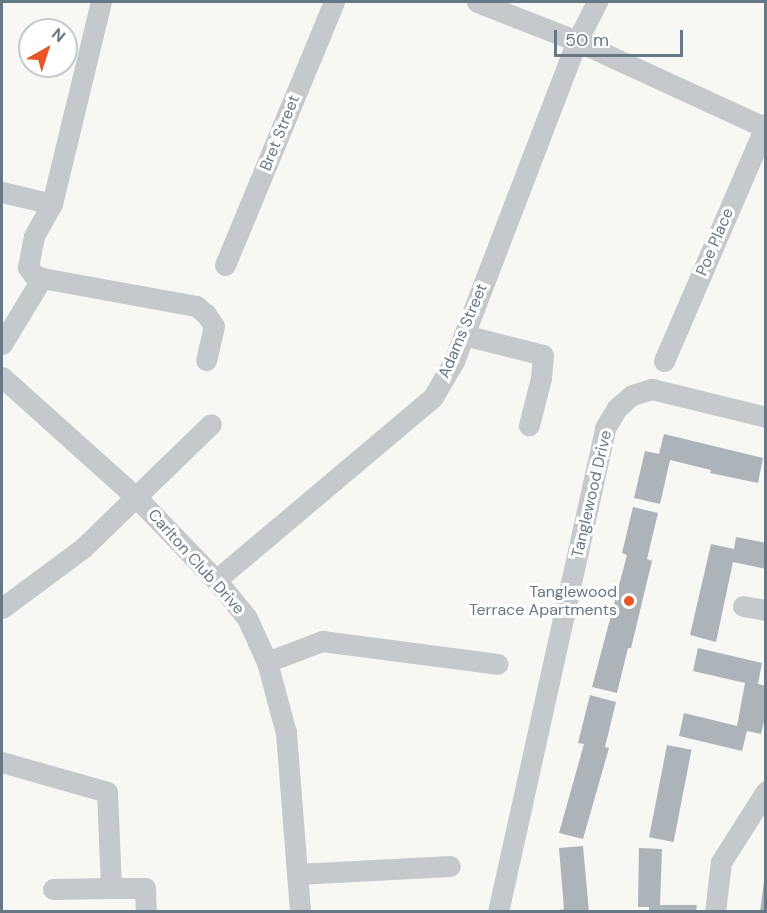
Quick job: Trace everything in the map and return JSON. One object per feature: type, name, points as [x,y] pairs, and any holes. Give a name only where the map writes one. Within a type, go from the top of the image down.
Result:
[{"type":"street","points":[[101,2],[52,204],[34,236],[28,267],[33,274],[42,278],[196,306],[206,314],[214,326],[206,360]]},
{"type":"street","name":"Bret Street","points":[[225,266],[334,2]]},
{"type":"street","points":[[477,2],[577,41],[765,126]]},
{"type":"street","name":"Adams Street","points":[[216,580],[433,397],[454,361],[577,41],[597,2]]},
{"type":"street","name":"Poe Place","points":[[664,361],[765,126]]},
{"type":"street","points":[[2,192],[52,204]]},
{"type":"street","points":[[2,344],[42,278]]},
{"type":"street","points":[[464,335],[543,355],[541,378],[529,425]]},
{"type":"street","name":"Carlton Club Drive","points":[[2,377],[136,498],[216,580],[247,618],[267,662],[286,733],[300,912]]},
{"type":"street","name":"Tanglewood Drive","points":[[498,912],[605,428],[617,408],[633,395],[652,389],[765,417]]},
{"type":"street","points":[[2,608],[84,548],[211,424]]},
{"type":"street","points":[[743,606],[765,610]]},
{"type":"street","points":[[267,662],[322,641],[498,664]]},
{"type":"street","points":[[2,762],[107,792],[111,888]]},
{"type":"street","points":[[715,912],[721,862],[765,791]]},
{"type":"street","points":[[297,874],[450,866]]},
{"type":"street","points":[[53,889],[145,888],[146,912]]},
{"type":"building","points":[[664,434],[763,458],[758,483],[710,473],[711,470],[670,460],[660,504],[634,498],[645,451],[659,454]]},
{"type":"building","name":"Tanglewood Terrace Apartments","points":[[633,507],[658,513],[647,559],[652,561],[631,648],[628,648],[617,693],[592,687],[627,555],[622,553]]},
{"type":"building","points":[[736,537],[766,543],[766,569],[733,562],[716,642],[690,635],[711,544],[734,549]]},
{"type":"building","points":[[698,648],[762,663],[758,684],[766,686],[766,713],[761,734],[747,731],[742,751],[679,736],[684,713],[737,726],[745,683],[693,671]]},
{"type":"building","points":[[590,695],[616,702],[605,747],[609,748],[583,839],[559,833],[584,744],[578,743]]},
{"type":"building","points":[[667,745],[692,750],[674,842],[649,837]]},
{"type":"building","points":[[583,846],[589,912],[549,912],[564,909],[559,848]]},
{"type":"building","points":[[639,848],[662,849],[660,905],[697,905],[696,912],[649,912],[649,907],[638,907]]},
{"type":"building","points":[[764,881],[766,912],[760,912]]},
{"type":"place","name":"Tanglewood Terrace Apartments","points":[[629,601]]}]
